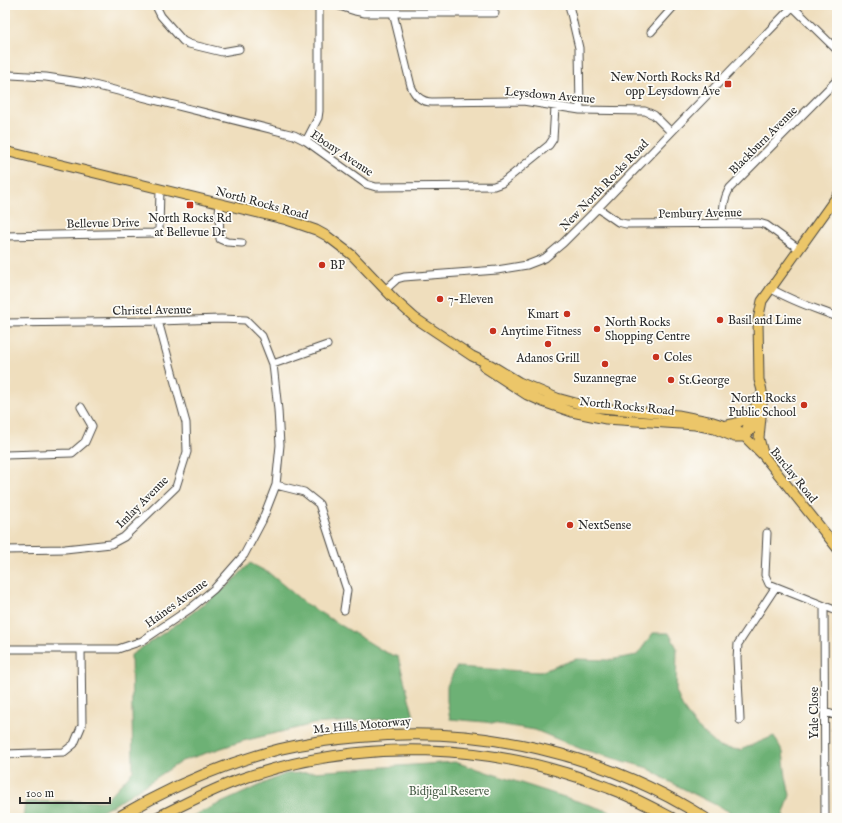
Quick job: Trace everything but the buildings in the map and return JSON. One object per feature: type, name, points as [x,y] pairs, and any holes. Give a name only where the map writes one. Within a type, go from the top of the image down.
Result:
[{"type":"highway","name":"M2 Hills Motorway","points":[[117,818],[151,799],[195,778],[255,756],[303,744],[341,738],[419,733],[477,737],[510,742],[592,763],[662,793],[705,818]]},
{"type":"highway","points":[[156,818],[242,778],[307,760],[343,754],[384,750],[431,750],[460,752],[508,760],[537,766],[588,780],[641,802],[672,818]]},
{"type":"main road","name":"North Rocks Road","points":[[5,151],[300,224],[316,230],[327,236],[352,255],[385,290],[415,318],[472,356],[488,370],[516,388],[543,402],[572,412],[606,419],[695,425],[715,429],[734,437],[744,437]]},
{"type":"main road","points":[[763,455],[759,438],[762,389],[759,380],[758,312],[763,298],[837,196]]},
{"type":"main road","name":"North Rocks Road","points":[[472,356],[491,365],[519,382],[567,402],[604,409],[678,415],[726,426],[738,430],[744,437]]},
{"type":"main road","points":[[744,437],[746,428],[755,410],[757,400],[756,387],[759,380]]},
{"type":"main road","points":[[726,426],[738,423],[747,417],[752,411],[757,400]]},
{"type":"main road","points":[[744,437],[755,426],[761,413]]},
{"type":"main road","name":"Barclay Road","points":[[744,437],[763,455],[837,548]]},
{"type":"street","points":[[157,5],[158,13],[183,41],[188,44],[222,52],[239,49]]},
{"type":"street","points":[[306,141],[318,118],[319,111],[318,5]]},
{"type":"street","points":[[336,5],[359,12],[495,13]]},
{"type":"street","points":[[569,5],[579,48],[580,110]]},
{"type":"street","points":[[651,32],[676,5]]},
{"type":"street","points":[[793,6],[837,50]]},
{"type":"street","name":"New North Rocks Road","points":[[385,290],[397,279],[404,276],[497,270],[536,263],[553,253],[793,6]]},
{"type":"street","name":"Leysdown Avenue","points":[[393,13],[411,86],[417,102],[523,101],[580,110],[646,111],[654,115],[671,132]]},
{"type":"street","name":"Ebony Avenue","points":[[5,72],[11,75],[46,77],[86,83],[294,135],[306,141],[361,181],[370,186],[376,187],[494,186],[502,183],[549,145],[553,139],[555,107]]},
{"type":"street","name":"Blackburn Avenue","points":[[723,223],[724,204],[730,188],[837,80]]},
{"type":"street","name":"Bellevue Drive","points":[[5,236],[154,233],[159,230],[160,189]]},
{"type":"street","points":[[220,204],[220,239],[227,242],[242,243]]},
{"type":"street","name":"Pembury Avenue","points":[[598,208],[618,222],[626,224],[766,224],[799,249]]},
{"type":"street","points":[[770,288],[794,301],[837,317]]},
{"type":"street","name":"Christel Avenue","points":[[5,323],[221,319],[246,320],[262,336],[273,364]]},
{"type":"street","name":"Imlay Avenue","points":[[5,550],[65,549],[111,544],[124,537],[176,486],[187,452],[186,423],[158,321]]},
{"type":"street","points":[[273,364],[327,345]]},
{"type":"street","name":"Haines Avenue","points":[[5,649],[118,649],[142,641],[191,608],[214,589],[244,555],[262,521],[276,485],[280,445],[273,364]]},
{"type":"street","points":[[5,455],[72,453],[85,442],[92,426],[81,407]]},
{"type":"street","points":[[276,485],[304,492],[319,504],[348,590],[344,610]]},
{"type":"street","points":[[767,533],[765,575],[769,584],[775,588],[837,611]]},
{"type":"street","points":[[740,720],[737,658],[738,644],[775,588]]},
{"type":"street","name":"Yale Close","points":[[824,607],[826,818]]},
{"type":"street","points":[[5,754],[64,752],[74,744],[82,725],[81,648]]},
{"type":"street","points":[[825,712],[837,716]]},
{"type":"green space","points":[[250,563],[269,573],[306,604],[385,652],[398,657],[414,717],[314,724],[243,741],[182,761],[114,805],[87,818],[23,818],[25,802],[105,801],[133,771],[131,655],[184,619],[229,585]]},
{"type":"green space","points":[[653,633],[669,633],[677,648],[676,691],[682,706],[696,726],[719,747],[740,750],[774,736],[783,752],[790,795],[783,816],[784,818],[736,818],[730,812],[668,781],[648,768],[581,749],[535,730],[485,722],[450,719],[447,701],[447,686],[456,667],[540,672],[576,659],[609,660],[637,655]]},
{"type":"green space","name":"Bidjigal Reserve","points":[[455,762],[630,818],[188,818],[285,774]]},
{"type":"place","name":"New North Rocks Rd opp Leysdown Ave","points":[[728,84]]},
{"type":"place","name":"North Rocks Rd at Bellevue Dr","points":[[190,205]]},
{"type":"place","name":"BP","points":[[322,265]]},
{"type":"place","name":"7-Eleven","points":[[440,299]]},
{"type":"place","name":"Kmart","points":[[567,314]]},
{"type":"place","name":"Basil and Lime","points":[[720,320]]},
{"type":"place","name":"North Rocks Shopping Centre","points":[[597,329]]},
{"type":"place","name":"Anytime Fitness","points":[[493,331]]},
{"type":"place","name":"Adanos Grill","points":[[548,344]]},
{"type":"place","name":"Coles","points":[[656,357]]},
{"type":"place","name":"Suzannegrae","points":[[605,364]]},
{"type":"place","name":"St.George","points":[[671,380]]},
{"type":"place","name":"North Rocks Public School","points":[[804,405]]},
{"type":"place","name":"NextSense","points":[[570,525]]}]
